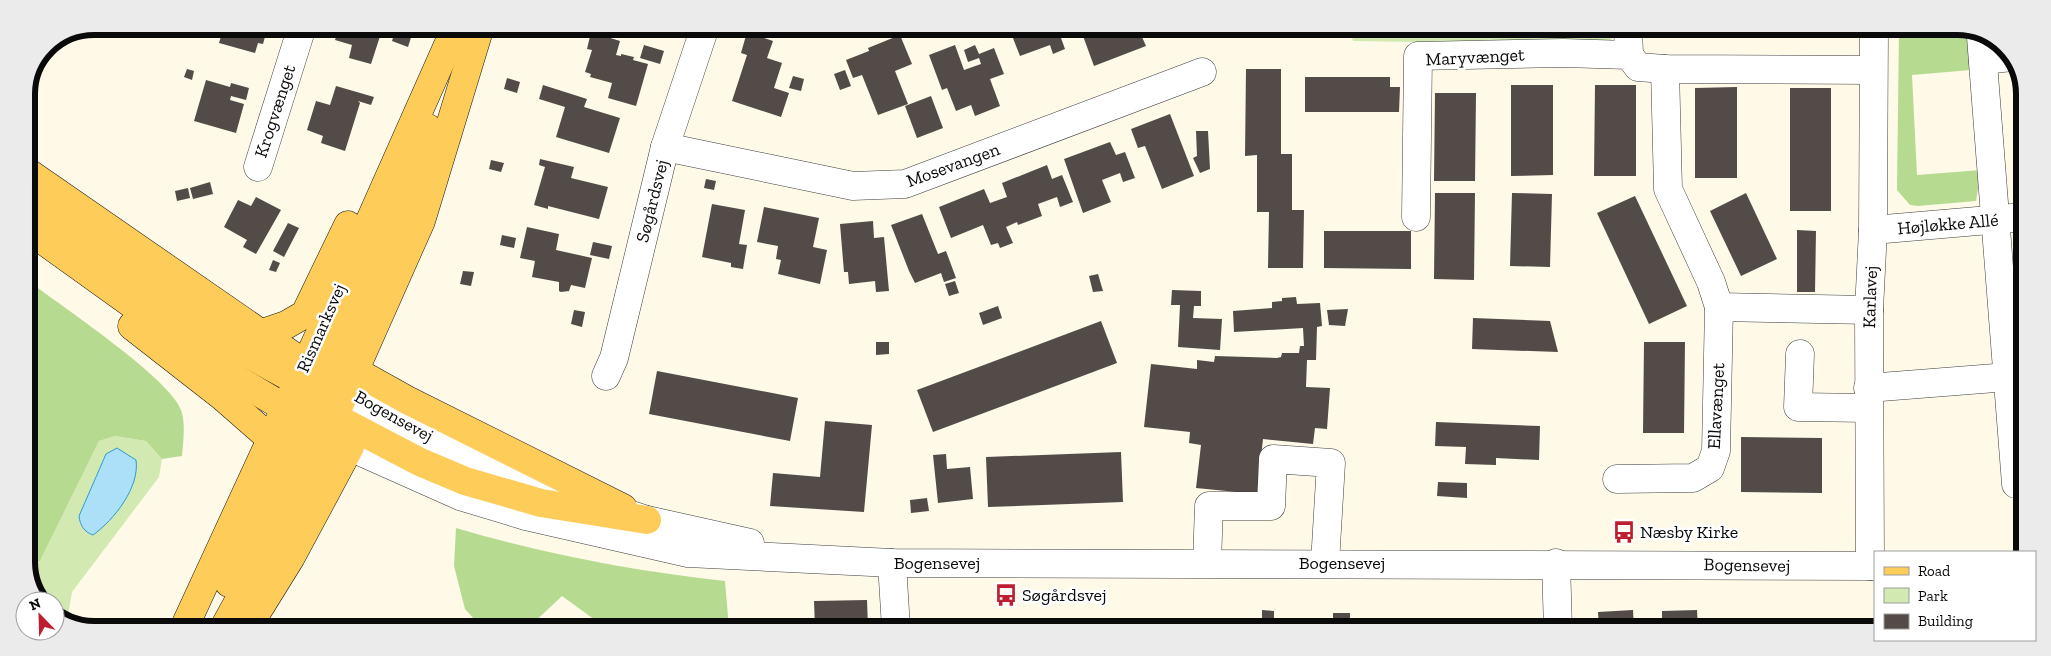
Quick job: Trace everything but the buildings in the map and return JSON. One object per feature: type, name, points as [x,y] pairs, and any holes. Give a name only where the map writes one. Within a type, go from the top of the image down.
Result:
[{"type":"main road","points":[[260,334],[286,325],[305,314],[410,96],[451,35]]},
{"type":"main road","name":"Rismarksvej","points":[[228,621],[305,480],[318,396],[453,35]]},
{"type":"main road","name":"Rismarksvej","points":[[187,621],[271,439],[318,396],[421,221],[478,35]]},
{"type":"main road","name":"Bogensevej","points":[[35,177],[260,334],[318,396]]},
{"type":"main road","points":[[35,207],[243,351],[318,396],[412,458],[465,481],[541,503],[647,520]]},
{"type":"main road","name":"Bogensevej","points":[[35,234],[232,376],[318,396]]},
{"type":"main road","points":[[35,251],[223,397],[271,439]]},
{"type":"main road","points":[[318,396],[407,400],[647,520]]},
{"type":"main road","points":[[211,621],[318,396]]},
{"type":"main road","points":[[250,621],[291,556],[350,447]]},
{"type":"street","name":"Krogvænget","points":[[258,167],[299,35]]},
{"type":"street","name":"Søgårdsvej","points":[[606,376],[614,358],[665,147],[702,35]]},
{"type":"street","points":[[1628,35],[1629,55],[1638,67],[1666,69],[1872,70]]},
{"type":"street","name":"Karlavej","points":[[1872,566],[1868,398],[1869,310],[1873,230],[1872,70],[1874,35]]},
{"type":"street","points":[[1998,52],[1984,47],[1995,220],[2016,484]]},
{"type":"street","name":"Maryvænget","points":[[1416,217],[1418,56],[1629,55]]},
{"type":"street","name":"Ellavænget","points":[[1617,479],[1693,478],[1710,468],[1716,450],[1719,307],[1711,282],[1668,189],[1666,69]]},
{"type":"street","name":"Mosevangen","points":[[665,147],[853,186],[905,184],[1202,72]]},
{"type":"street","name":"Højløkke Allé","points":[[1873,230],[2016,218]]},
{"type":"street","points":[[1719,307],[1869,310]]},
{"type":"street","points":[[1800,354],[1798,407],[2008,376]]},
{"type":"street","name":"Bogensevej","points":[[318,396],[350,447],[460,496],[526,516],[688,553],[892,563],[1556,563],[1872,566]]},
{"type":"street","points":[[1207,563],[1209,506],[1270,506],[1274,459],[1331,463],[1325,563]]},
{"type":"street","name":"Bogensevej","points":[[647,520],[810,558]]},
{"type":"street","points":[[892,563],[896,621]]},
{"type":"street","points":[[1556,563],[1558,621]]},
{"type":"green space","points":[[1351,35],[1612,35],[1611,45],[1353,41]]},
{"type":"green space","points":[[1899,35],[1972,37],[1971,70],[1912,75],[1917,175],[1981,170],[1976,201],[1910,205],[1897,190]]},
{"type":"green space","points":[[35,286],[136,361],[157,380],[172,396],[181,410],[184,427],[182,456],[162,459],[146,441],[115,436],[99,441],[40,561],[35,563]]},
{"type":"green space","points":[[115,436],[146,441],[162,459],[159,477],[72,592],[68,615],[65,613],[65,591],[43,591],[35,566],[35,563],[40,561],[99,441]]},
{"type":"green space","points":[[456,528],[556,554],[623,567],[725,581],[728,621],[596,621],[562,596],[535,621],[476,621],[465,609],[454,566]]},
{"type":"water","points":[[117,448],[136,460],[134,481],[130,492],[117,512],[93,535],[83,528],[79,516],[106,454]]},
{"type":"place","name":"Næsby Kirke","points":[[1624,532]]},
{"type":"place","name":"Søgårdsvej","points":[[1006,595]]}]
